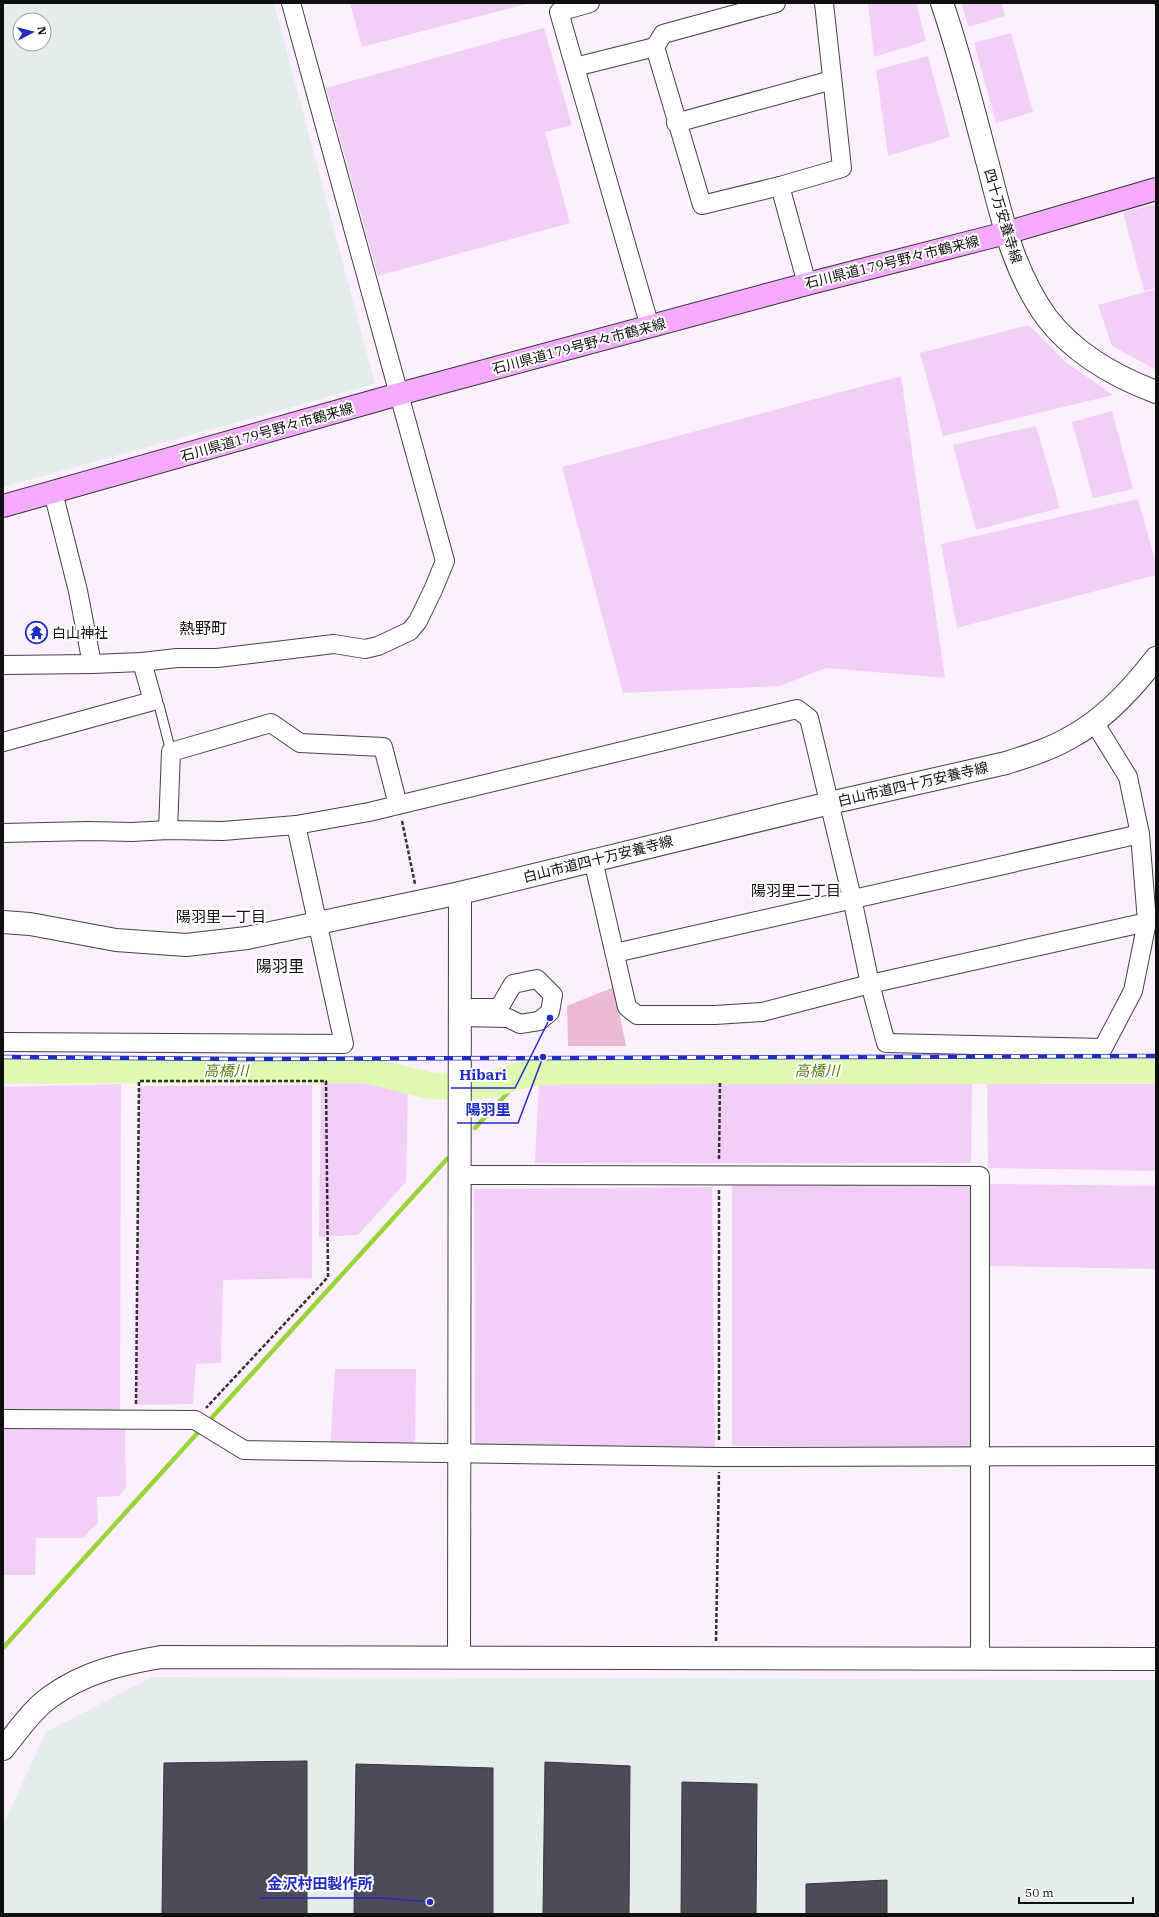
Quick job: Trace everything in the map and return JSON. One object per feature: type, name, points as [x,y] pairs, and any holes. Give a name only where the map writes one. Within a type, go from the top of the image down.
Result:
[{"type":"main road","name":"石川県道179号野々市鶴来線","points":[[3,506],[399,394],[807,284],[1006,233],[1156,189]]},
{"type":"street","points":[[3,665],[92,664],[142,662],[178,658],[224,658],[334,644],[365,649],[378,646],[410,631],[418,621],[434,590],[445,561],[292,3]]},
{"type":"street","points":[[590,3],[559,12],[650,327]]},
{"type":"street","points":[[575,67],[655,47],[664,34],[776,3]]},
{"type":"street","points":[[655,47],[676,123],[702,205],[780,186],[842,168],[824,3]]},
{"type":"street","name":"四十万安養寺線","points":[[942,3],[954,36],[1006,233],[1022,276],[1048,318],[1079,351],[1118,375],[1156,392]]},
{"type":"street","points":[[676,123],[832,80]]},
{"type":"street","points":[[780,186],[807,284]]},
{"type":"street","points":[[53,492],[78,591],[92,664]]},
{"type":"street","name":"白山市道四十万安養寺線","points":[[3,922],[30,924],[116,940],[186,945],[247,938],[460,893],[830,803],[1006,763],[1028,756],[1071,737],[1094,722],[1127,692],[1156,658]]},
{"type":"street","points":[[3,742],[153,701],[142,662]]},
{"type":"street","points":[[3,833],[89,831],[132,832],[168,830],[223,831],[296,825],[398,804],[797,709],[809,718],[852,898],[870,984],[886,1043],[1103,1048],[1133,990],[1147,922],[1140,834],[1128,777],[1094,722]]},
{"type":"street","points":[[168,830],[171,752],[271,723],[300,743],[383,747],[398,804]]},
{"type":"street","points":[[3,1042],[344,1044],[296,825]]},
{"type":"street","points":[[615,953],[852,898],[1140,834]]},
{"type":"street","points":[[593,860],[628,1007],[637,1015],[715,1015],[762,1012],[870,984],[1147,922]]},
{"type":"street","points":[[459,1656],[460,893]]},
{"type":"street","points":[[537,979],[553,995],[550,1012],[539,1021],[520,1024],[508,1018],[460,1013],[499,1008],[513,984],[537,979]]},
{"type":"street","points":[[460,1175],[980,1176],[980,1659]]},
{"type":"street","points":[[3,1419],[136,1419],[201,1424],[244,1450],[719,1457],[980,1455],[1156,1456]]},
{"type":"street","points":[[3,1750],[23,1724],[49,1698],[82,1678],[116,1665],[161,1657],[459,1656],[1156,1659]]},
{"type":"lane","points":[[153,701],[159,704],[171,752]]},
{"type":"path","points":[[398,804],[419,902]]},
{"type":"path","points":[[136,1419],[139,1081],[326,1081],[328,1277],[201,1424]]},
{"type":"path","points":[[716,1658],[719,1457],[720,1081]]},
{"type":"shaded area","points":[[3,3],[274,3],[375,384],[3,487]]},
{"type":"shaded area","points":[[350,3],[530,3],[362,47]]},
{"type":"shaded area","points":[[868,3],[916,3],[926,41],[874,57]]},
{"type":"shaded area","points":[[961,3],[1002,3],[1005,16],[969,27]]},
{"type":"shaded area","points":[[544,28],[572,125],[545,132],[570,223],[378,276],[326,88]]},
{"type":"shaded area","points":[[1011,33],[1033,112],[996,123],[974,43]]},
{"type":"shaded area","points":[[928,56],[950,137],[888,156],[876,70]]},
{"type":"shaded area","points":[[1156,204],[1156,288],[1144,291],[1123,212]]},
{"type":"shaded area","points":[[1156,289],[1156,370],[1112,346],[1098,305]]},
{"type":"shaded area","points":[[1029,325],[1067,363],[1113,395],[943,436],[920,353]]},
{"type":"shaded area","points":[[901,376],[945,678],[826,668],[780,686],[623,693],[562,467]]},
{"type":"shaded area","points":[[1112,411],[1133,489],[1093,498],[1072,422]]},
{"type":"shaded area","points":[[1036,426],[1060,508],[976,530],[953,445]]},
{"type":"shaded area","points":[[1138,499],[1156,564],[1156,575],[957,628],[941,544]]},
{"type":"shaded area","points":[[614,987],[626,1046],[568,1046],[567,1006]]},
{"type":"shaded area","points":[[972,1081],[971,1163],[535,1163],[539,1082]]},
{"type":"shaded area","points":[[321,1083],[408,1083],[406,1182],[358,1235],[319,1237]]},
{"type":"shaded area","points":[[121,1084],[120,1411],[3,1412],[3,1087]]},
{"type":"shaded area","points":[[987,1084],[1156,1084],[1156,1171],[988,1168]]},
{"type":"shaded area","points":[[312,1085],[312,1278],[223,1280],[221,1363],[196,1364],[193,1404],[136,1405],[139,1086]]},
{"type":"shaded area","points":[[732,1184],[972,1185],[973,1447],[732,1446]]},
{"type":"shaded area","points":[[990,1184],[1156,1186],[1156,1269],[989,1266]]},
{"type":"shaded area","points":[[712,1187],[715,1449],[475,1448],[474,1189]]},
{"type":"shaded area","points":[[335,1369],[416,1369],[415,1445],[330,1445]]},
{"type":"shaded area","points":[[125,1426],[126,1488],[119,1496],[97,1497],[98,1522],[83,1538],[36,1538],[35,1575],[3,1575],[3,1429]]},
{"type":"shaded area","points":[[152,1677],[1156,1680],[1156,1914],[3,1914],[3,1825],[46,1732]]},
{"type":"building","points":[[307,1761],[307,1914],[162,1914],[164,1763]]},
{"type":"building","points":[[545,1762],[630,1766],[629,1914],[543,1914]]},
{"type":"building","points":[[356,1764],[493,1768],[493,1914],[354,1914]]},
{"type":"building","points":[[682,1782],[757,1784],[756,1914],[681,1914]]},
{"type":"building","points":[[887,1880],[887,1914],[806,1914],[806,1884]]},
{"type":"waterway","name":"高橋川","points":[[3,1070],[367,1070],[431,1086],[447,1086]]},
{"type":"waterway","name":"高橋川","points":[[480,1086],[496,1083],[529,1073],[559,1071],[1156,1070]]},
{"type":"waterway","points":[[475,1128],[513,1087],[529,1073]]},
{"type":"waterway","points":[[207,1423],[447,1159]]},
{"type":"waterway","points":[[3,1648],[202,1428]]},
{"type":"railway","points":[[3,1057],[242,1059],[1156,1056]]},
{"type":"place","name":"白山神社","points":[[36,633]]},
{"type":"place","name":"Hibari","points":[[550,1018]]},
{"type":"place","name":"陽羽里","points":[[543,1057]]},
{"type":"place","name":"金沢村田製作所","points":[[430,1902]]},
{"type":"district","name":"熱野町","points":[[203,628]]},
{"type":"district","name":"陽羽里二丁目","points":[[796,890]]},
{"type":"district","name":"陽羽里一丁目","points":[[221,916]]},
{"type":"district","name":"陽羽里","points":[[280,966]]}]
